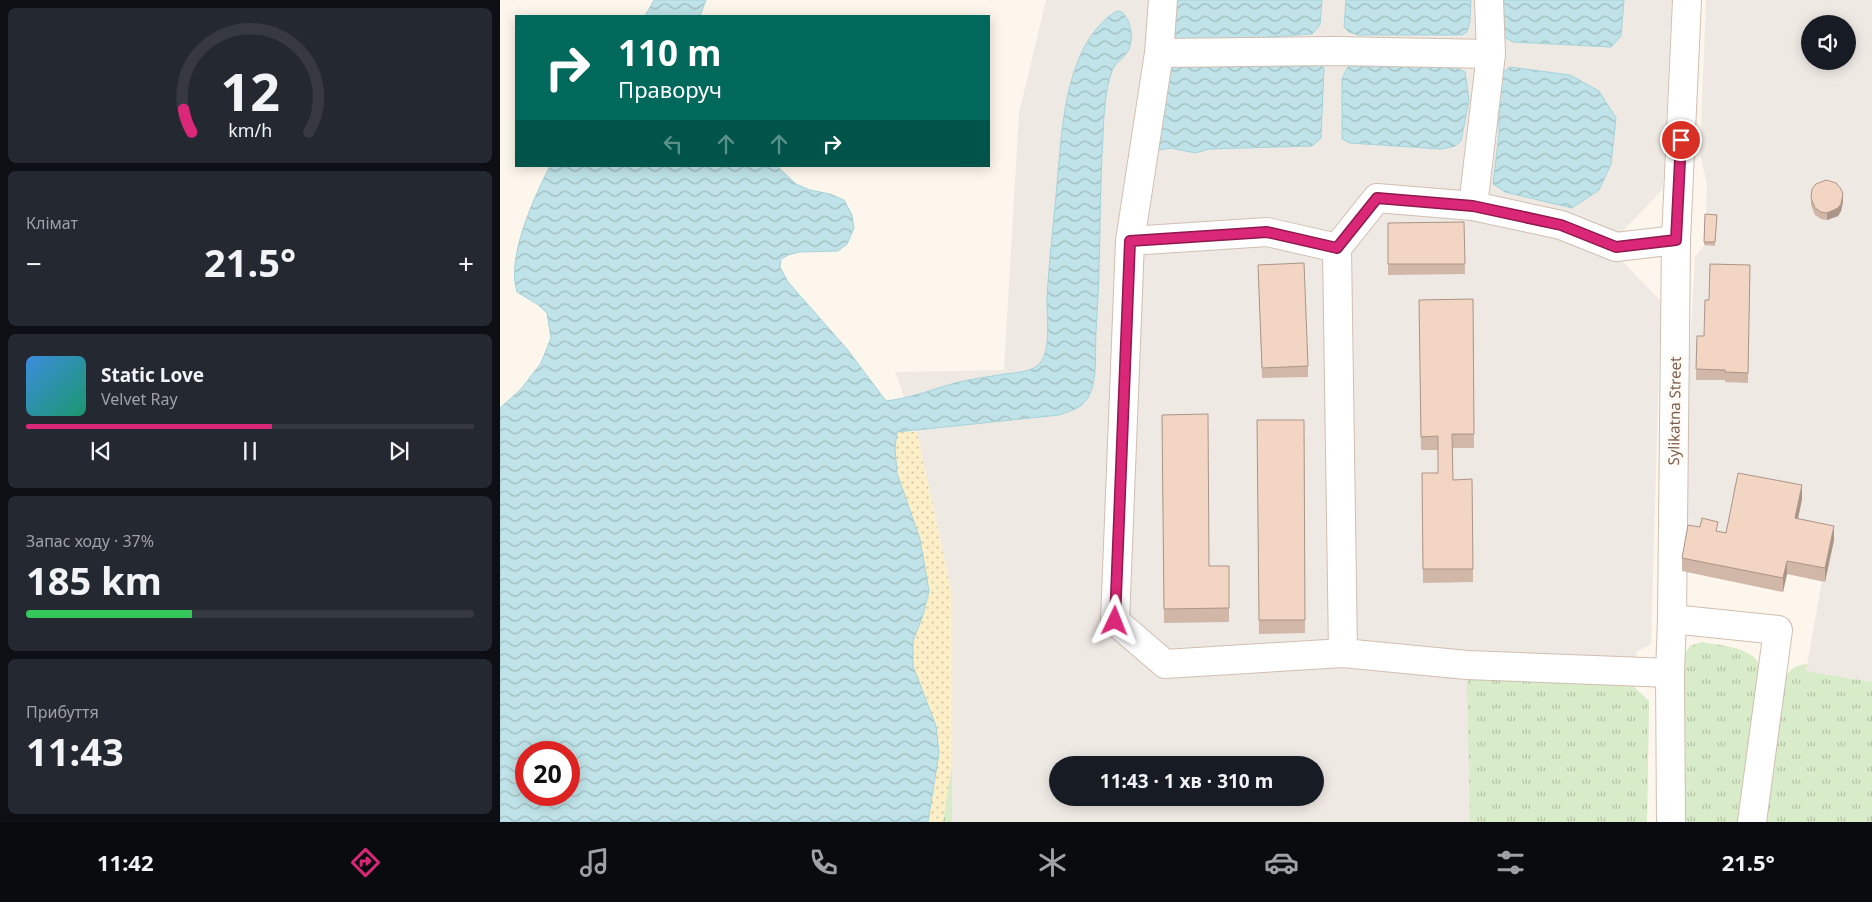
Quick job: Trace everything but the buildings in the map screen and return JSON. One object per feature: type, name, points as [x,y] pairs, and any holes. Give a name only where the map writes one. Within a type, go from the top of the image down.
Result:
[{"type":"street","points":[[1163,0],[1159,54],[1130,241],[1115,621],[1165,664],[1343,653],[1468,665],[1670,673]]},
{"type":"street","points":[[1473,206],[1491,54],[1489,0]]},
{"type":"street","name":"Sylikatna Street","points":[[1671,822],[1670,673],[1676,240],[1687,0]]},
{"type":"street","points":[[1159,54],[1335,51],[1491,54]]},
{"type":"street","points":[[1343,653],[1337,248],[1377,198],[1473,206],[1561,225],[1616,247],[1676,240]]},
{"type":"street","points":[[1130,241],[1267,232],[1337,248]]},
{"type":"street","points":[[1672,619],[1778,630],[1752,822]]},
{"type":"shaded area","points":[[1046,0],[1672,0],[1663,189],[1618,236],[1617,256],[1661,301],[1651,644],[1636,652],[1633,686],[1649,701],[1647,822],[952,822],[951,590],[917,432],[895,372],[1004,370],[1019,113]]},
{"type":"shaded area","points":[[1706,0],[1872,0],[1872,682],[1806,671],[1822,581],[1787,574],[1783,592],[1682,571],[1680,534],[1695,256],[1705,245],[1707,184],[1700,154]]},
{"type":"green space","points":[[1702,642],[1742,650],[1760,665],[1740,822],[1683,822],[1682,658],[1690,646]]},
{"type":"green space","points":[[1807,664],[1806,671],[1872,682],[1872,822],[1764,822],[1785,677],[1794,668]]},
{"type":"green space","points":[[1467,679],[1633,686],[1649,701],[1647,822],[1470,822]]},
{"type":"green space","points":[[952,763],[952,822],[943,822],[943,819]]},
{"type":"sand","points":[[897,431],[917,432],[951,590],[952,763],[943,822],[928,822],[936,726],[913,666],[913,641],[923,616],[920,539],[897,473],[895,448]]},
{"type":"water","points":[[654,0],[706,0],[700,15],[646,15]]},
{"type":"water","points":[[1171,0],[1322,0],[1320,25],[1312,34],[1200,42],[1177,41],[1168,30]]},
{"type":"water","points":[[1346,0],[1471,0],[1470,21],[1467,32],[1462,35],[1358,35],[1349,32],[1344,27]]},
{"type":"water","points":[[1502,0],[1624,0],[1621,36],[1611,47],[1513,42],[1501,35]]},
{"type":"water","points":[[1117,11],[1122,12],[1130,27],[1131,44],[1126,54],[1112,71],[1105,102],[1095,368],[1094,382],[1090,394],[1080,406],[1059,415],[897,432],[895,448],[897,473],[920,539],[929,591],[923,615],[913,641],[913,666],[936,726],[939,753],[928,822],[500,822],[500,408],[521,389],[541,363],[551,338],[547,313],[537,304],[517,292],[515,278],[515,262],[523,228],[550,167],[778,167],[796,184],[844,200],[852,215],[854,228],[847,244],[838,251],[799,252],[788,255],[781,259],[780,267],[788,282],[847,349],[886,401],[912,396],[961,382],[1026,371],[1037,366],[1042,360],[1047,344],[1049,269],[1067,101],[1070,85],[1081,54],[1096,29],[1111,14]]},
{"type":"water","points":[[1173,60],[1315,61],[1324,68],[1321,138],[1312,146],[1209,149],[1195,153],[1171,148],[1159,150],[1153,147],[1166,68]]},
{"type":"water","points":[[1354,61],[1453,66],[1465,72],[1469,100],[1461,141],[1455,146],[1442,149],[1350,143],[1342,139],[1342,79],[1347,68]]},
{"type":"water","points":[[1510,67],[1570,75],[1599,91],[1616,118],[1611,164],[1599,190],[1572,208],[1505,192],[1493,184],[1499,134],[1499,75]]},
{"type":"route","points":[[1115,621],[1130,241],[1267,232],[1337,248],[1377,198],[1473,206],[1561,225],[1616,247],[1676,240],[1681,140]]}]
